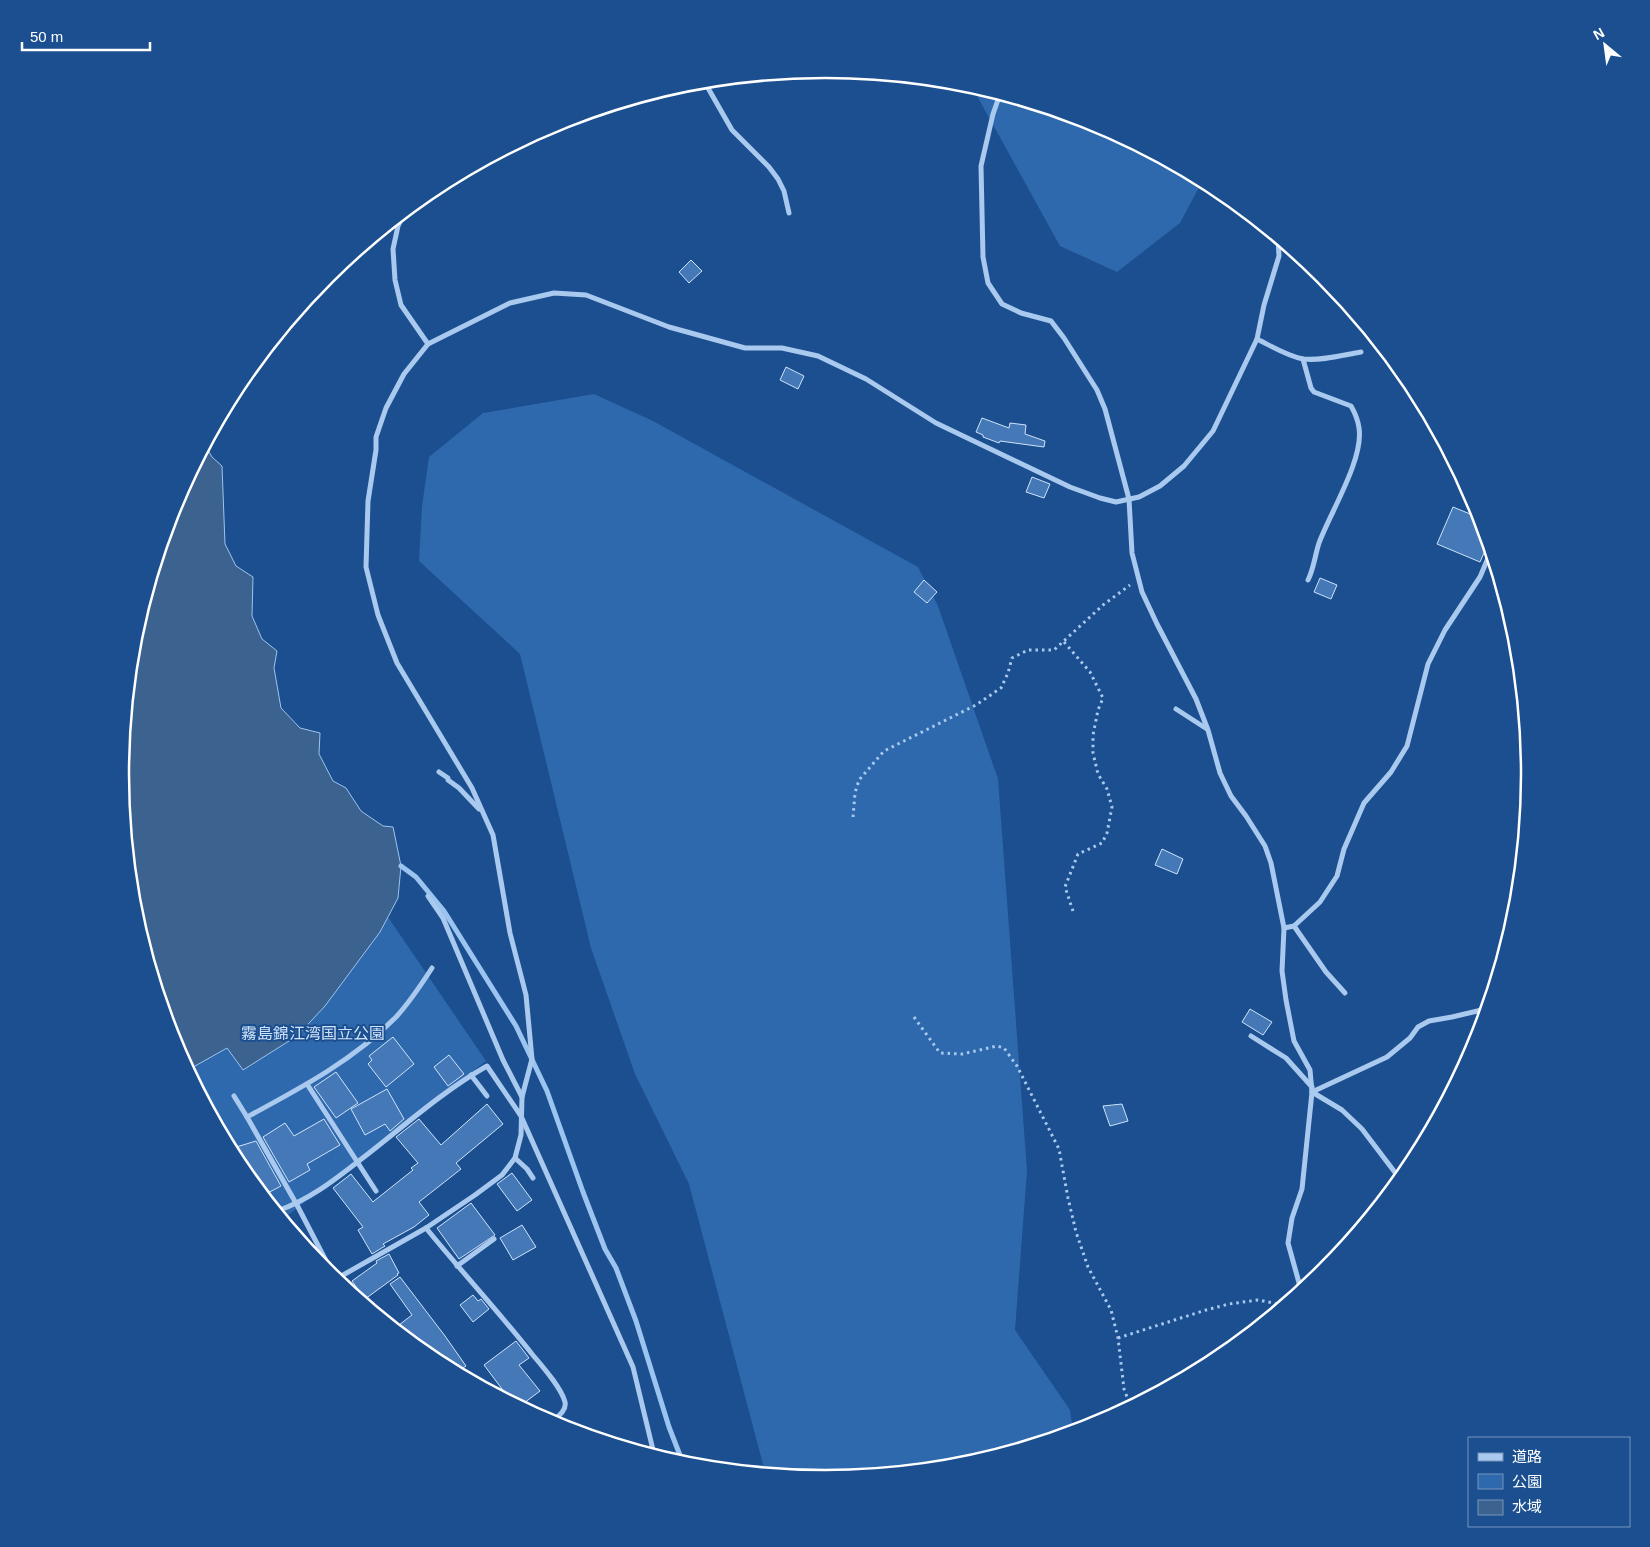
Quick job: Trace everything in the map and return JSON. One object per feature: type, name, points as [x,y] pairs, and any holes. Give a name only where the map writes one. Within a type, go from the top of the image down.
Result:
[{"type":"street","points":[[708,88],[732,130],[770,167],[778,179],[784,191],[789,213]]},
{"type":"street","points":[[998,99],[981,166],[983,257],[988,283],[1002,304],[1021,313],[1051,321],[1064,338],[1100,397],[1129,499],[1132,553],[1142,592],[1196,699],[1208,730],[1220,774],[1231,796],[1265,846],[1271,863],[1284,928],[1282,971],[1286,1000],[1294,1041],[1310,1070],[1312,1090],[1302,1189],[1292,1218],[1288,1243],[1299,1283]]},
{"type":"street","points":[[400,222],[393,249],[395,280],[401,305],[428,344]]},
{"type":"street","points":[[342,1275],[426,1228],[502,1175],[515,1158],[521,1135],[522,1097],[532,1059],[526,995],[510,933],[492,836],[472,788],[397,663],[378,615],[366,567],[368,501],[376,450],[376,437],[386,408],[404,374],[428,344],[510,303],[554,293],[586,295],[669,327],[745,348],[782,348],[818,356],[866,379],[936,423],[1070,487],[1110,501],[1129,499],[1139,497],[1160,486],[1184,466],[1208,437],[1223,412],[1232,389],[1257,339],[1264,305],[1279,256],[1278,245]]},
{"type":"street","points":[[1257,339],[1282,352],[1302,359],[1320,359],[1361,352]]},
{"type":"street","points":[[1302,359],[1311,388],[1321,396],[1351,406],[1357,417],[1360,430],[1358,448],[1349,476],[1319,543],[1308,580]]},
{"type":"street","points":[[1284,928],[1294,926],[1320,902],[1337,876],[1344,849],[1364,803],[1391,772],[1407,746],[1428,664],[1445,630],[1480,577],[1487,561]]},
{"type":"street","points":[[1176,709],[1208,730]]},
{"type":"street","points":[[439,772],[459,788],[483,813]]},
{"type":"street","points":[[428,896],[443,918],[503,1060],[522,1097]]},
{"type":"street","points":[[1294,926],[1326,972],[1345,992]]},
{"type":"street","points":[[247,1117],[307,1084],[363,1045],[396,1017],[432,968]]},
{"type":"street","points":[[1312,1090],[1387,1057],[1410,1038],[1418,1027],[1429,1021],[1479,1012]]},
{"type":"street","points":[[1251,1036],[1286,1058],[1312,1090],[1342,1110],[1362,1129],[1395,1172]]},
{"type":"street","points":[[283,1209],[297,1205],[344,1174],[357,1162],[472,1075],[487,1066],[521,1116],[633,1367],[652,1448]]},
{"type":"street","points":[[472,1075],[487,1096]]},
{"type":"street","points":[[307,1084],[376,1191]]},
{"type":"street","points":[[234,1096],[297,1205],[322,1254]]},
{"type":"street","points":[[515,1158],[527,1168],[533,1178]]},
{"type":"street","points":[[426,1228],[494,1307],[561,1393],[566,1403],[564,1410],[557,1416]]},
{"type":"street","points":[[457,1266],[494,1239]]},
{"type":"path","points":[[853,817],[855,793],[859,780],[884,751],[976,705],[1001,688],[1012,658],[1028,650],[1054,650],[1103,605],[1139,579]]},
{"type":"path","points":[[1064,642],[1090,672],[1103,698],[1098,710],[1093,735],[1093,753],[1098,774],[1107,789],[1112,807],[1107,833],[1102,843],[1078,854],[1065,887],[1073,911]]},
{"type":"path","points":[[914,1016],[940,1052],[962,1054],[996,1046],[1004,1048],[1017,1066],[1059,1149],[1076,1232],[1088,1267],[1111,1310],[1118,1338],[1124,1389],[1128,1400]]},
{"type":"path","points":[[1118,1338],[1229,1304],[1258,1300],[1276,1304]]},
{"type":"green space","points":[[976,94],[1049,114],[1091,130],[1133,149],[1199,187],[1180,223],[1117,272],[1060,246]]},
{"type":"green space","points":[[594,394],[653,421],[918,567],[938,606],[998,779],[1027,1171],[1015,1330],[1070,1410],[1072,1424],[1005,1446],[916,1464],[825,1470],[764,1467],[689,1184],[635,1074],[591,948],[520,654],[419,561],[422,506],[429,457],[483,413]]},
{"type":"green space","name":"霧島錦江湾国立公園","points":[[207,454],[230,685],[486,1061],[288,1215],[246,1160],[222,1121],[182,1040],[166,997],[142,909],[130,819],[130,728],[142,638],[153,593],[182,507]]},
{"type":"water","name":"霧島錦江湾国立公園","points":[[209,451],[222,466],[225,544],[236,566],[253,577],[252,616],[262,639],[277,651],[274,668],[281,708],[300,728],[320,733],[319,754],[333,781],[346,788],[361,811],[383,826],[393,827],[401,866],[398,898],[380,932],[325,1006],[297,1036],[243,1070],[227,1048],[194,1066],[182,1040],[166,997],[142,909],[130,819],[130,728],[142,638],[166,550],[182,507]]},
{"type":"building","points":[[691,260],[702,271],[689,283],[679,272]]},
{"type":"building","points":[[786,367],[804,376],[798,389],[780,380]]},
{"type":"building","points":[[982,418],[1009,428],[1010,423],[1026,425],[1025,434],[1045,441],[1044,447],[1000,441],[999,443],[983,437],[983,435],[976,432]]},
{"type":"building","points":[[1032,477],[1050,484],[1044,498],[1026,492]]},
{"type":"building","points":[[1453,507],[1471,514],[1485,552],[1480,562],[1437,544]]},
{"type":"building","points":[[1320,578],[1337,585],[1331,599],[1314,592]]},
{"type":"building","points":[[924,580],[937,592],[927,603],[914,592]]},
{"type":"building","points":[[1162,849],[1183,859],[1177,874],[1155,865]]},
{"type":"building","points":[[1250,1009],[1272,1022],[1263,1035],[1242,1022]]},
{"type":"building","points":[[393,1037],[414,1064],[386,1087],[368,1064],[372,1060],[369,1056]]},
{"type":"building","points":[[449,1055],[464,1074],[448,1086],[434,1067]]},
{"type":"building","points":[[336,1072],[358,1103],[336,1118],[314,1087]]},
{"type":"building","points":[[387,1089],[404,1119],[390,1131],[385,1124],[365,1135],[351,1109]]},
{"type":"building","points":[[487,1104],[503,1124],[456,1163],[461,1169],[419,1202],[429,1215],[414,1227],[383,1244],[385,1246],[372,1254],[358,1230],[363,1227],[333,1188],[351,1174],[373,1202],[413,1170],[411,1168],[418,1163],[396,1137],[419,1119],[441,1145]]},
{"type":"building","points":[[1122,1104],[1128,1121],[1110,1126],[1103,1106]]},
{"type":"building","points":[[324,1119],[340,1145],[307,1164],[310,1170],[289,1182],[263,1137],[285,1123],[294,1136]]},
{"type":"building","points":[[256,1141],[281,1186],[269,1192],[238,1147]]},
{"type":"building","points":[[512,1173],[532,1200],[517,1211],[497,1184]]},
{"type":"building","points":[[471,1203],[495,1235],[459,1259],[437,1228]]},
{"type":"building","points":[[522,1225],[536,1247],[513,1260],[500,1238]]},
{"type":"building","points":[[389,1254],[399,1273],[367,1298],[352,1281],[377,1263],[376,1261]]},
{"type":"building","points":[[400,1277],[466,1366],[463,1368],[438,1352],[399,1325],[412,1315],[390,1284]]},
{"type":"building","points":[[473,1295],[478,1301],[481,1299],[489,1309],[473,1322],[460,1305]]},
{"type":"building","points":[[516,1341],[529,1358],[519,1365],[540,1391],[526,1402],[517,1398],[503,1390],[484,1365]]},
{"type":"waterway","points":[[401,866],[416,877],[444,911],[516,1026],[547,1091],[605,1249],[616,1268],[636,1321],[669,1427],[679,1454]]}]
